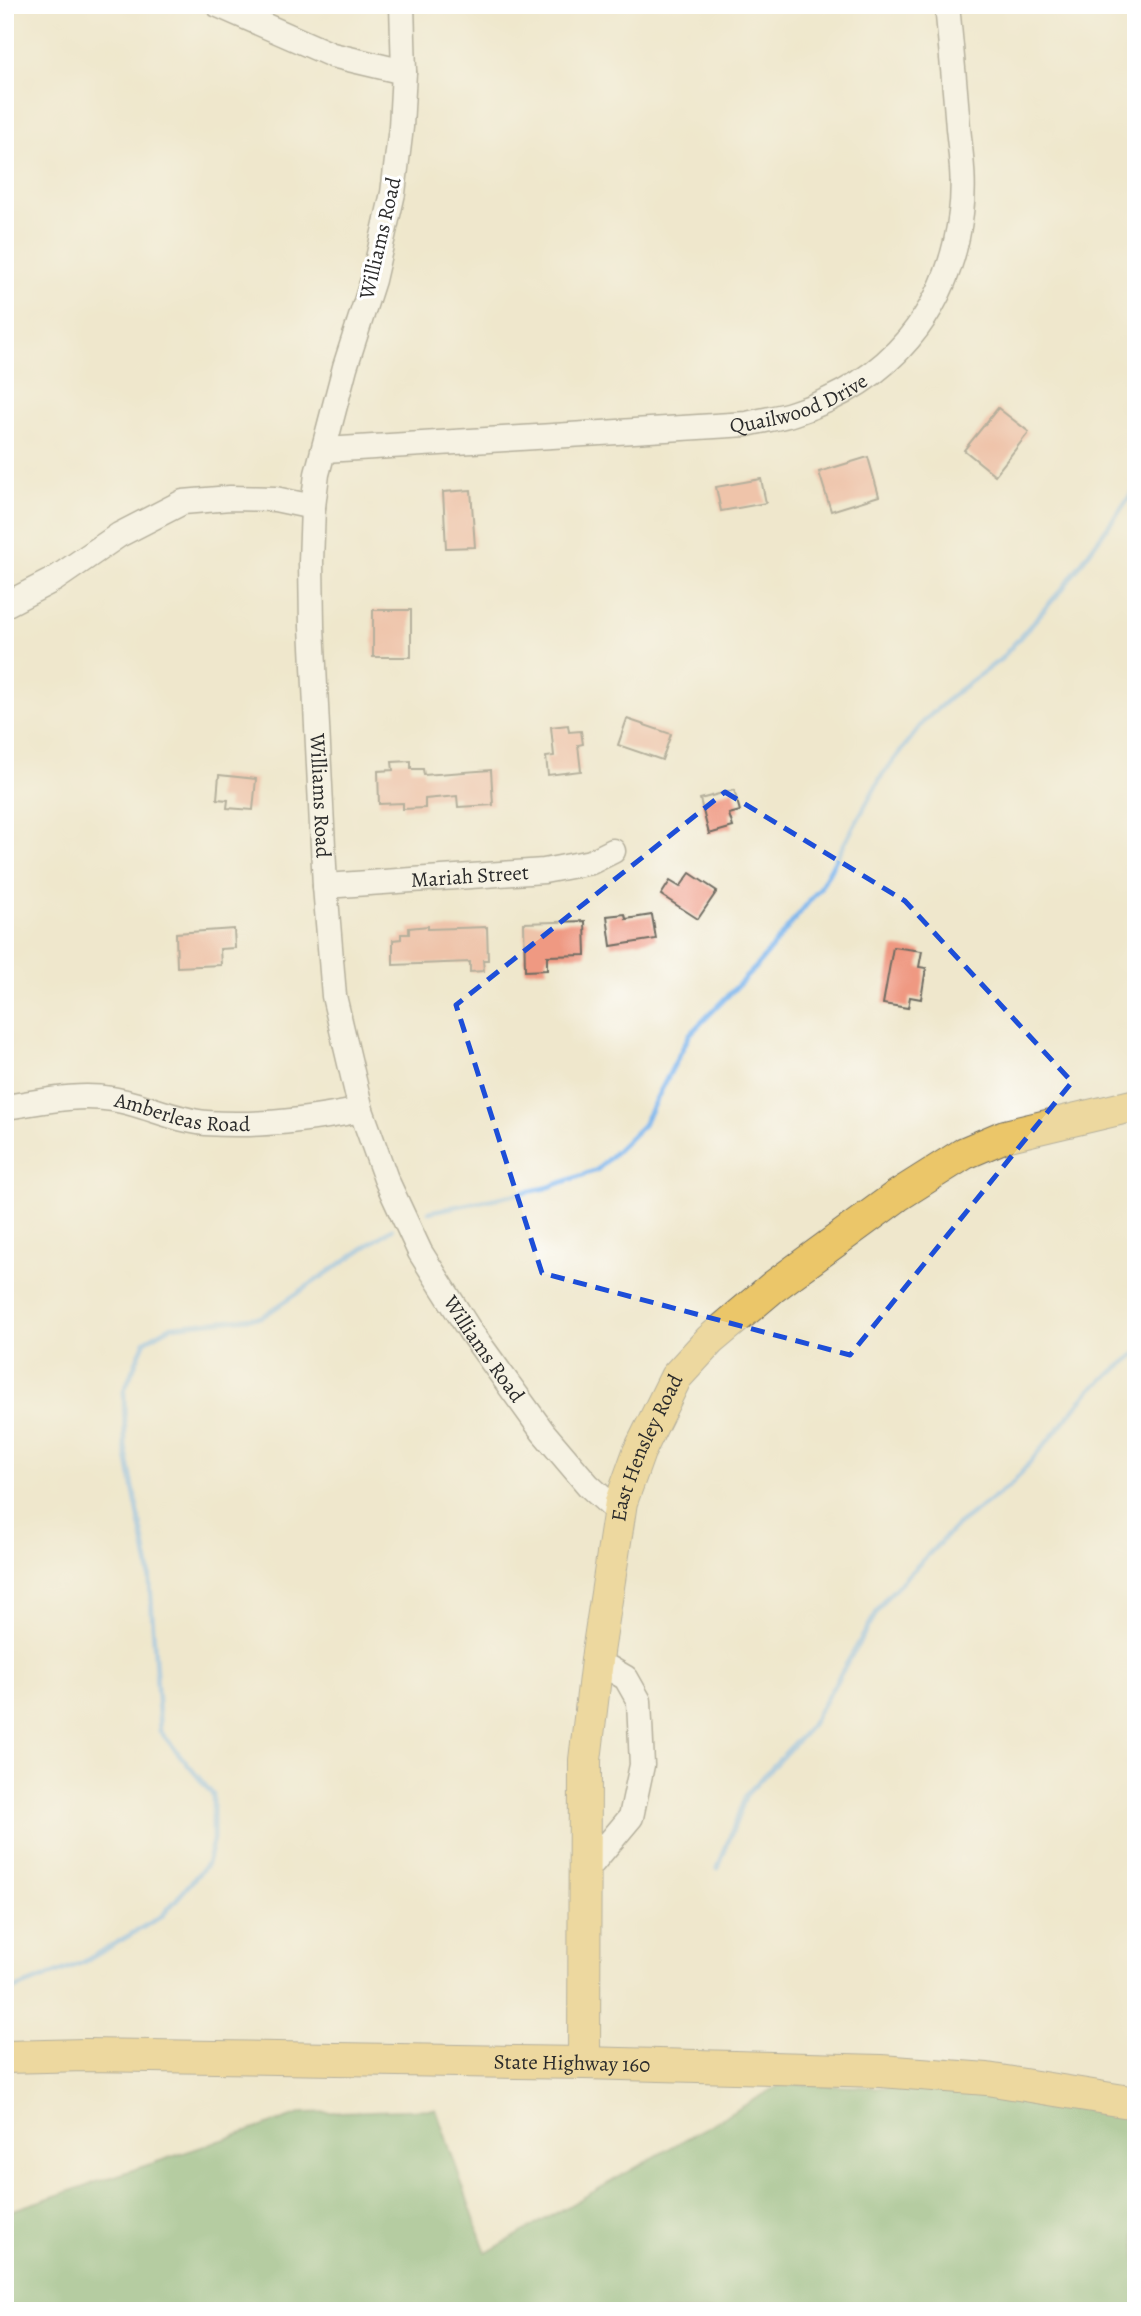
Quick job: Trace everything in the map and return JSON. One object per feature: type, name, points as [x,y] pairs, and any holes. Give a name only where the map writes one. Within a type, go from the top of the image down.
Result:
[{"type":"main road","name":"East Hensley Road","points":[[584,2063],[584,1760],[597,1661],[619,1513],[639,1452],[676,1377],[710,1340],[773,1287],[897,1196],[965,1153],[1005,1136],[1136,1105]]},
{"type":"main road","name":"State Highway 160","points":[[5,2057],[86,2054],[854,2070],[960,2077],[1039,2086],[1136,2103]]},
{"type":"street","points":[[218,5],[332,55],[404,72]]},
{"type":"street","name":"Williams Road","points":[[402,5],[404,72],[393,193],[373,279],[345,367],[317,474],[313,507],[312,626],[325,886],[334,996],[361,1110],[386,1179],[420,1252],[463,1320],[543,1432],[588,1485],[619,1513]]},
{"type":"street","name":"Quailwood Drive","points":[[325,450],[747,424],[792,414],[854,386],[891,359],[923,319],[944,284],[955,249],[962,211],[962,170],[947,5]]},
{"type":"street","points":[[5,605],[55,579],[119,535],[183,502],[230,498],[275,499],[313,507]]},
{"type":"street","name":"Mariah Street","points":[[325,886],[544,871],[590,862],[613,851]]},
{"type":"street","name":"Amberleas Road","points":[[5,1107],[91,1096],[206,1123],[328,1117],[361,1110]]},
{"type":"street","points":[[584,1873],[631,1817],[642,1765],[639,1700],[626,1678],[597,1661]]},
{"type":"highlighted area","points":[[725,792],[905,901],[1072,1082],[850,1355],[542,1273],[456,1005]]},
{"type":"green space","points":[[782,2084],[987,2091],[1136,2116],[1136,2311],[5,2311],[7,2212],[303,2113],[436,2109],[486,2253]]},
{"type":"building","points":[[998,408],[1029,432],[995,475],[964,450]]},
{"type":"building","points":[[868,457],[879,496],[831,511],[819,472]]},
{"type":"building","points":[[761,479],[766,503],[721,511],[716,487]]},
{"type":"building","points":[[471,490],[475,547],[446,548],[443,492]]},
{"type":"building","points":[[373,610],[411,610],[411,657],[373,657]]},
{"type":"building","points":[[627,719],[671,734],[662,760],[618,745]]},
{"type":"building","points":[[568,725],[569,732],[581,731],[583,744],[578,745],[581,771],[548,775],[546,757],[554,756],[551,727]]},
{"type":"building","points":[[411,761],[411,769],[423,769],[424,775],[491,770],[493,805],[458,807],[457,796],[425,799],[425,808],[403,809],[403,803],[379,804],[378,771],[393,770],[392,762]]},
{"type":"building","points":[[219,775],[256,779],[253,810],[227,808],[228,800],[217,799]]},
{"type":"building","points":[[734,790],[740,811],[729,814],[733,827],[709,834],[700,799]]},
{"type":"building","points":[[690,873],[717,891],[698,919],[661,895],[670,881],[680,887]]},
{"type":"building","points":[[625,914],[626,919],[652,915],[656,939],[611,946],[607,916]]},
{"type":"building","points":[[585,921],[586,955],[547,956],[547,970],[525,971],[524,923]]},
{"type":"building","points":[[428,926],[428,929],[487,927],[488,960],[483,960],[484,971],[470,972],[470,962],[393,965],[393,940],[401,939],[401,934],[409,934],[409,928]]},
{"type":"building","points":[[234,929],[235,948],[220,949],[221,965],[177,967],[176,933]]},
{"type":"building","points":[[893,947],[922,951],[919,967],[926,968],[921,999],[910,997],[908,1008],[883,1004]]},
{"type":"waterway","points":[[429,1212],[546,1188],[597,1170],[643,1125],[690,1034],[756,967],[820,888],[881,777],[925,720],[954,694],[1001,659],[1063,588],[1136,488]]},
{"type":"waterway","points":[[5,1993],[84,1962],[162,1916],[207,1864],[213,1840],[213,1795],[160,1731],[149,1568],[125,1446],[124,1391],[145,1341],[172,1326],[262,1317],[392,1229]]},
{"type":"waterway","points":[[718,1868],[746,1795],[809,1728],[884,1600],[957,1525],[1012,1484],[1091,1389],[1136,1354]]}]
